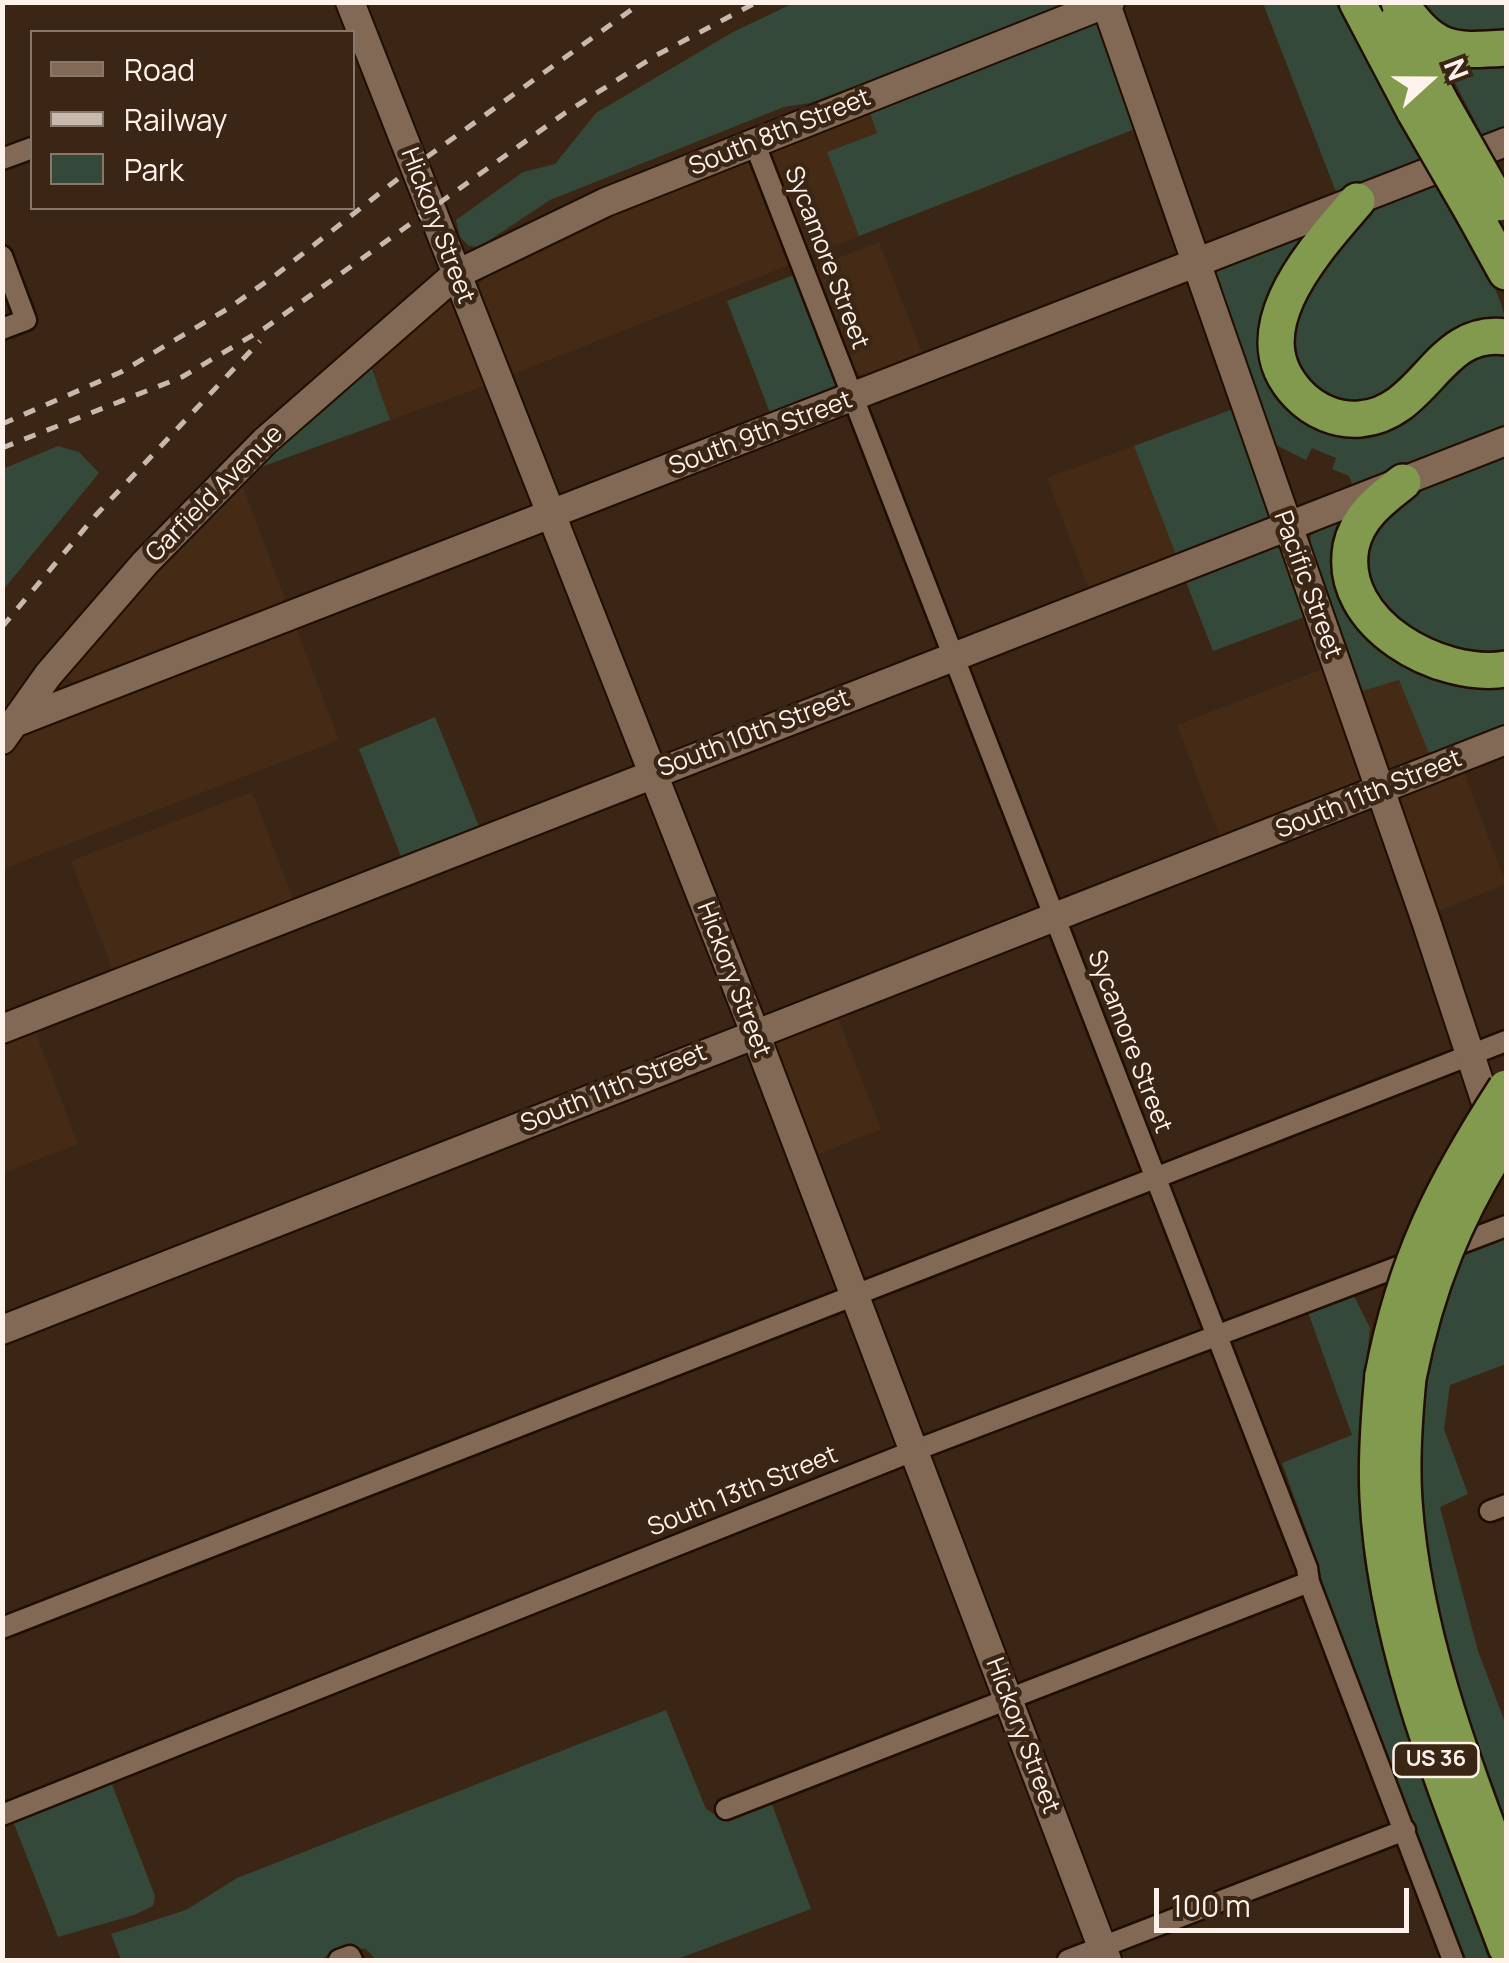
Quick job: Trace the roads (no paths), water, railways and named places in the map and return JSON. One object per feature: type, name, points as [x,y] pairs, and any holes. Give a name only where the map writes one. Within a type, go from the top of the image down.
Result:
[{"type":"highway","points":[[1357,2],[1493,212],[1506,272]]},
{"type":"highway","points":[[1389,2],[1428,107]]},
{"type":"highway","points":[[1399,2],[1432,41],[1464,49],[1506,48]]},
{"type":"highway","points":[[1357,201],[1298,274],[1284,302],[1278,338],[1281,366],[1306,402],[1320,412],[1350,420],[1379,416],[1407,401],[1460,345],[1487,335],[1506,337]]},
{"type":"highway","points":[[1403,482],[1364,518],[1351,547],[1351,565],[1362,598],[1387,632],[1422,656],[1458,669],[1506,669]]},
{"type":"highway","name":"US 36","points":[[1506,1088],[1457,1166],[1429,1220],[1407,1276],[1395,1377],[1404,1500],[1422,1622],[1462,1760],[1506,1877]]},
{"type":"highway","name":"US 36","points":[[1506,1136],[1478,1179],[1431,1282],[1376,1440],[1378,1501],[1398,1627],[1439,1770],[1506,1947]]},
{"type":"street","name":"South 8th Street","points":[[455,275],[606,202],[1108,3]]},
{"type":"street","name":"Pacific Street","points":[[1108,3],[1506,1166]]},
{"type":"street","name":"Hickory Street","points":[[353,21],[754,1034],[1105,1954]]},
{"type":"street","name":"Sycamore Street","points":[[754,142],[1218,1336],[1453,1960]]},
{"type":"street","name":"South 9th Street","points":[[8,731],[1506,142]]},
{"type":"street","points":[[2,159],[30,149]]},
{"type":"street","points":[[2,256],[26,320],[2,329]]},
{"type":"street","name":"Garfield Avenue","points":[[8,731],[48,675],[145,563],[265,441],[455,275]]},
{"type":"street","name":"South 10th Street","points":[[2,1029],[1506,441]]},
{"type":"street","name":"South 11th Street","points":[[2,1330],[1506,740]]},
{"type":"street","points":[[2,1628],[551,1418],[1506,1041]]},
{"type":"street","name":"South 13th Street","points":[[2,1814],[913,1452],[1506,1226]]},
{"type":"street","points":[[726,1809],[1309,1582]]},
{"type":"street","points":[[1068,1960],[1105,1954],[1405,1830]]},
{"type":"railway","points":[[2,424],[121,372],[229,308],[413,167],[642,2]]},
{"type":"railway","points":[[2,448],[182,377],[265,328],[565,113],[655,56],[757,2]]},
{"type":"railway","points":[[2,627],[96,515],[260,341]]}]
